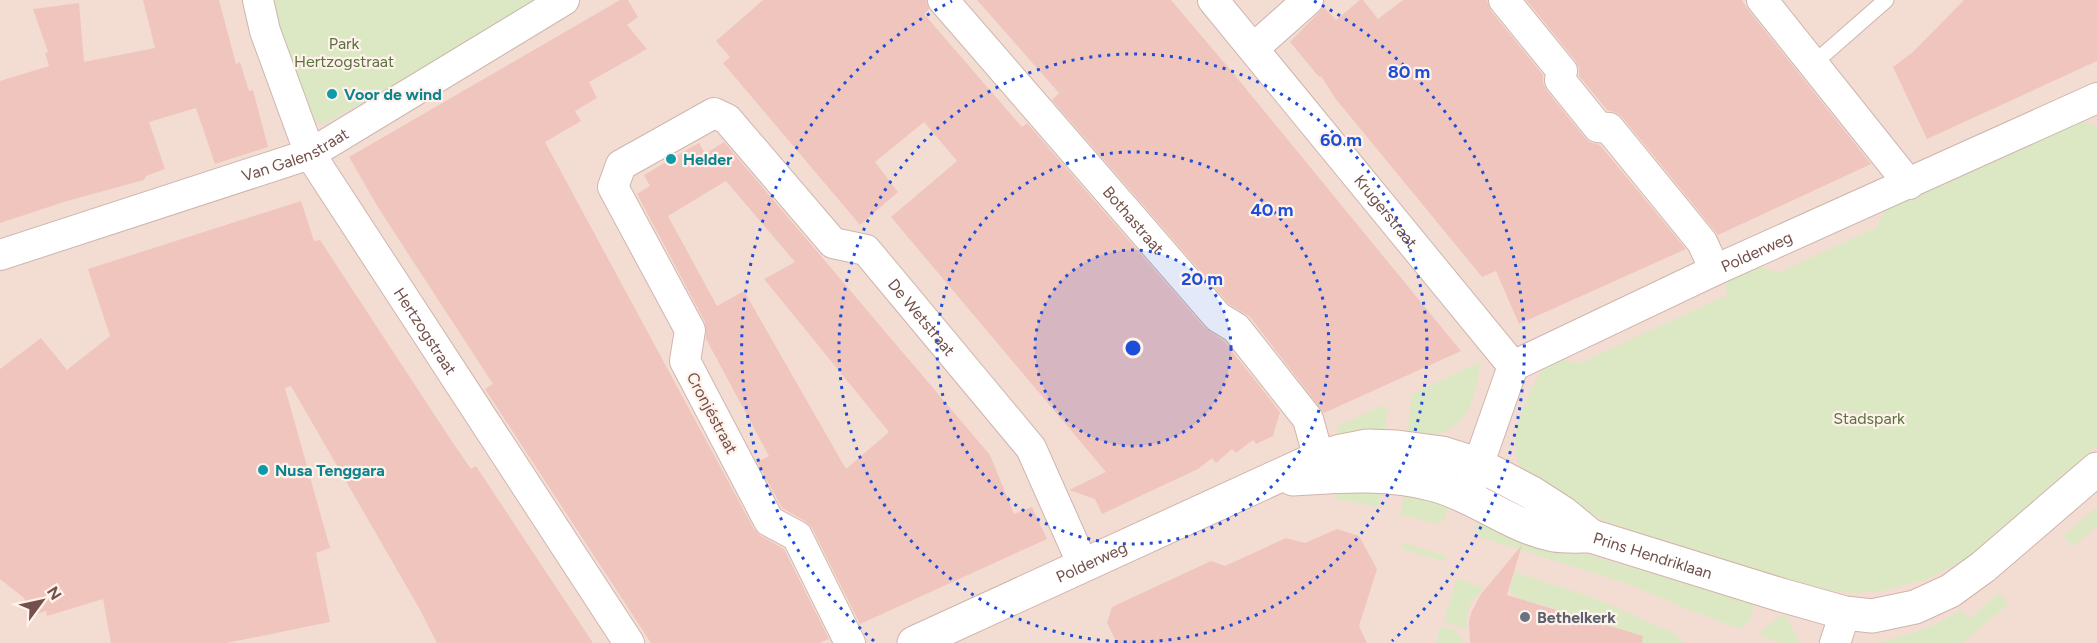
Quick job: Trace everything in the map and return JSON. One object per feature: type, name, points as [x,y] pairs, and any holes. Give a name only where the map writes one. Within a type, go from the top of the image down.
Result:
[{"type":"main road","name":"Polderweg","points":[[914,643],[1270,481],[1322,467],[1367,446],[1442,453],[1477,464]]},
{"type":"main road","name":"Prins Hendriklaan","points":[[1477,464],[1532,493],[1563,513],[1591,536],[1840,628],[1872,616],[1915,608],[1950,591],[1983,567],[2097,469]]},
{"type":"main road","name":"Polderweg","points":[[1322,467],[1360,475],[1393,477],[1436,485],[1545,532],[1591,536]]},
{"type":"street","name":"Hertzogstraat","points":[[258,0],[265,31],[310,154],[628,643]]},
{"type":"street","name":"Van Galenstraat","points":[[0,255],[310,154],[564,0]]},
{"type":"street","name":"Bothastraat","points":[[943,0],[1218,317],[1236,328],[1308,419],[1322,467]]},
{"type":"street","name":"Krugerstraat","points":[[1213,0],[1514,366]]},
{"type":"street","points":[[1254,48],[1308,0]]},
{"type":"street","points":[[1504,0],[1562,71],[1560,80],[1598,127],[1609,128],[1702,242],[1715,270]]},
{"type":"street","points":[[1765,1],[1909,183]]},
{"type":"street","name":"Polderweg","points":[[1514,366],[1715,270],[2097,98]]},
{"type":"street","name":"De Wetstraat","points":[[714,113],[727,119],[833,243],[866,250],[1030,448],[1083,565]]},
{"type":"street","name":"Cronjéstraat","points":[[714,113],[621,165],[613,187],[690,330],[685,361],[690,371],[769,521],[797,536],[850,643]]},
{"type":"street","points":[[1467,497],[1514,366]]},
{"type":"lane","points":[[1814,64],[1886,0]]},
{"type":"shaded area","points":[[0,0],[2097,0],[2097,643],[0,643]]},
{"type":"green space","name":"Park Hertzogstraat","points":[[272,0],[553,0],[483,45],[354,107],[324,124],[319,124],[313,119],[308,100],[289,60]]},
{"type":"green space","name":"Stadspark","points":[[2076,119],[2097,127],[2097,446],[1967,558],[1927,579],[1882,591],[1850,593],[1814,589],[1612,524],[1582,510],[1525,475],[1517,460],[1515,446],[1517,425],[1526,400],[1542,370],[1549,363],[1557,359],[1580,363],[1727,295],[1725,282],[1760,266],[1778,273],[1877,227],[1884,209]]},
{"type":"green space","points":[[1480,362],[1474,394],[1462,418],[1453,427],[1441,433],[1407,436],[1412,394]]},
{"type":"green space","points":[[1381,406],[1388,408],[1384,433],[1339,439],[1336,427]]},
{"type":"green space","points":[[1333,488],[1380,488],[1379,507],[1336,499]]},
{"type":"green space","points":[[1405,490],[1449,501],[1445,519],[1436,524],[1400,514]]},
{"type":"green space","points":[[2097,507],[2097,526],[2073,547],[2063,536]]},
{"type":"green space","points":[[1488,523],[1754,603],[1750,620],[1740,629],[1634,586],[1480,537],[1475,526]]},
{"type":"green space","points":[[1404,543],[1446,556],[1444,561],[1402,549]]},
{"type":"green space","points":[[1515,572],[1594,598],[1676,634],[1684,643],[1625,643],[1592,628],[1594,621],[1537,603],[1528,608],[1519,597],[1509,592]]},
{"type":"green space","points":[[1457,578],[1484,588],[1469,606],[1466,629],[1444,621]]},
{"type":"green space","points":[[1999,593],[2009,604],[1962,643],[1878,643],[1931,626],[1960,610],[1969,619]]},
{"type":"green space","points":[[1782,614],[1787,618],[1800,643],[1782,643],[1758,635]]},
{"type":"green space","points":[[1441,626],[1456,631],[1462,643],[1436,643]]},
{"type":"building","points":[[143,0],[219,0],[236,64],[240,62],[249,91],[253,90],[268,147],[215,164],[196,108],[149,122],[165,169],[146,176],[144,180],[67,201],[0,223],[0,81],[49,66],[45,53],[48,52],[33,9],[79,3],[84,62],[155,48]]},
{"type":"building","points":[[620,0],[628,0],[638,17],[627,25],[647,49],[589,82],[597,98],[575,111],[581,121],[545,142],[754,529],[761,536],[784,549],[829,639],[819,643],[651,643],[485,389],[493,384],[379,209],[349,157]]},
{"type":"building","points":[[763,0],[926,0],[929,9],[924,14],[1022,127],[1027,123],[1205,328],[1224,341],[1280,412],[1273,436],[1256,444],[1253,440],[1236,453],[1232,449],[1216,463],[1212,458],[1198,469],[1102,514],[1095,499],[1069,490],[1106,472],[891,217],[957,161],[924,122],[875,162],[898,192],[860,225],[723,63],[730,57],[716,41]]},
{"type":"building","points":[[977,0],[1171,0],[1461,351],[1324,413],[1250,317],[1229,304],[1052,100],[1059,93]]},
{"type":"building","points":[[1363,0],[1378,19],[1403,0],[1487,0],[1491,11],[1543,75],[1543,83],[1547,91],[1585,138],[1600,145],[1686,249],[1519,324],[1496,271],[1482,277],[1335,98],[1321,76],[1319,77],[1290,42],[1324,7],[1336,20]]},
{"type":"building","points":[[1526,0],[1742,0],[1871,164],[1718,235],[1622,117],[1607,110],[1579,76],[1579,68],[1575,60]]},
{"type":"building","points":[[1964,0],[2097,0],[2097,61],[1927,139],[1893,67],[1913,52]]},
{"type":"building","points":[[724,142],[990,455],[1014,514],[1032,507],[1047,539],[860,624],[812,528],[805,521],[782,508],[757,462],[769,456],[706,339],[705,322],[637,194],[650,186],[644,175],[681,153],[699,143],[705,154]],"holes":[[[726,181],[795,262],[764,279],[889,432],[846,469],[744,291],[717,306],[668,216]]]},
{"type":"building","points":[[301,201],[314,241],[320,240],[451,440],[471,469],[476,466],[593,643],[437,643],[291,386],[285,388],[330,548],[316,553],[330,622],[227,643],[111,643],[103,599],[47,616],[46,611],[30,616],[24,598],[0,579],[0,369],[41,338],[67,370],[110,336],[88,269]]},
{"type":"building","points":[[1337,529],[1359,536],[1377,569],[1359,626],[1367,643],[1117,643],[1107,623],[1112,607],[1211,561],[1225,566],[1286,538],[1305,543]]},
{"type":"building","name":"Bethelkerk","points":[[1522,545],[1507,595],[1643,636],[1642,643],[1470,643],[1471,613],[1481,594]]},
{"type":"place","name":"Voor de wind","points":[[332,94]]},
{"type":"place","name":"Helder","points":[[671,159]]},
{"type":"place","name":"Nusa Tenggara","points":[[263,470]]},
{"type":"place","name":"Bethelkerk","points":[[1525,617]]}]
